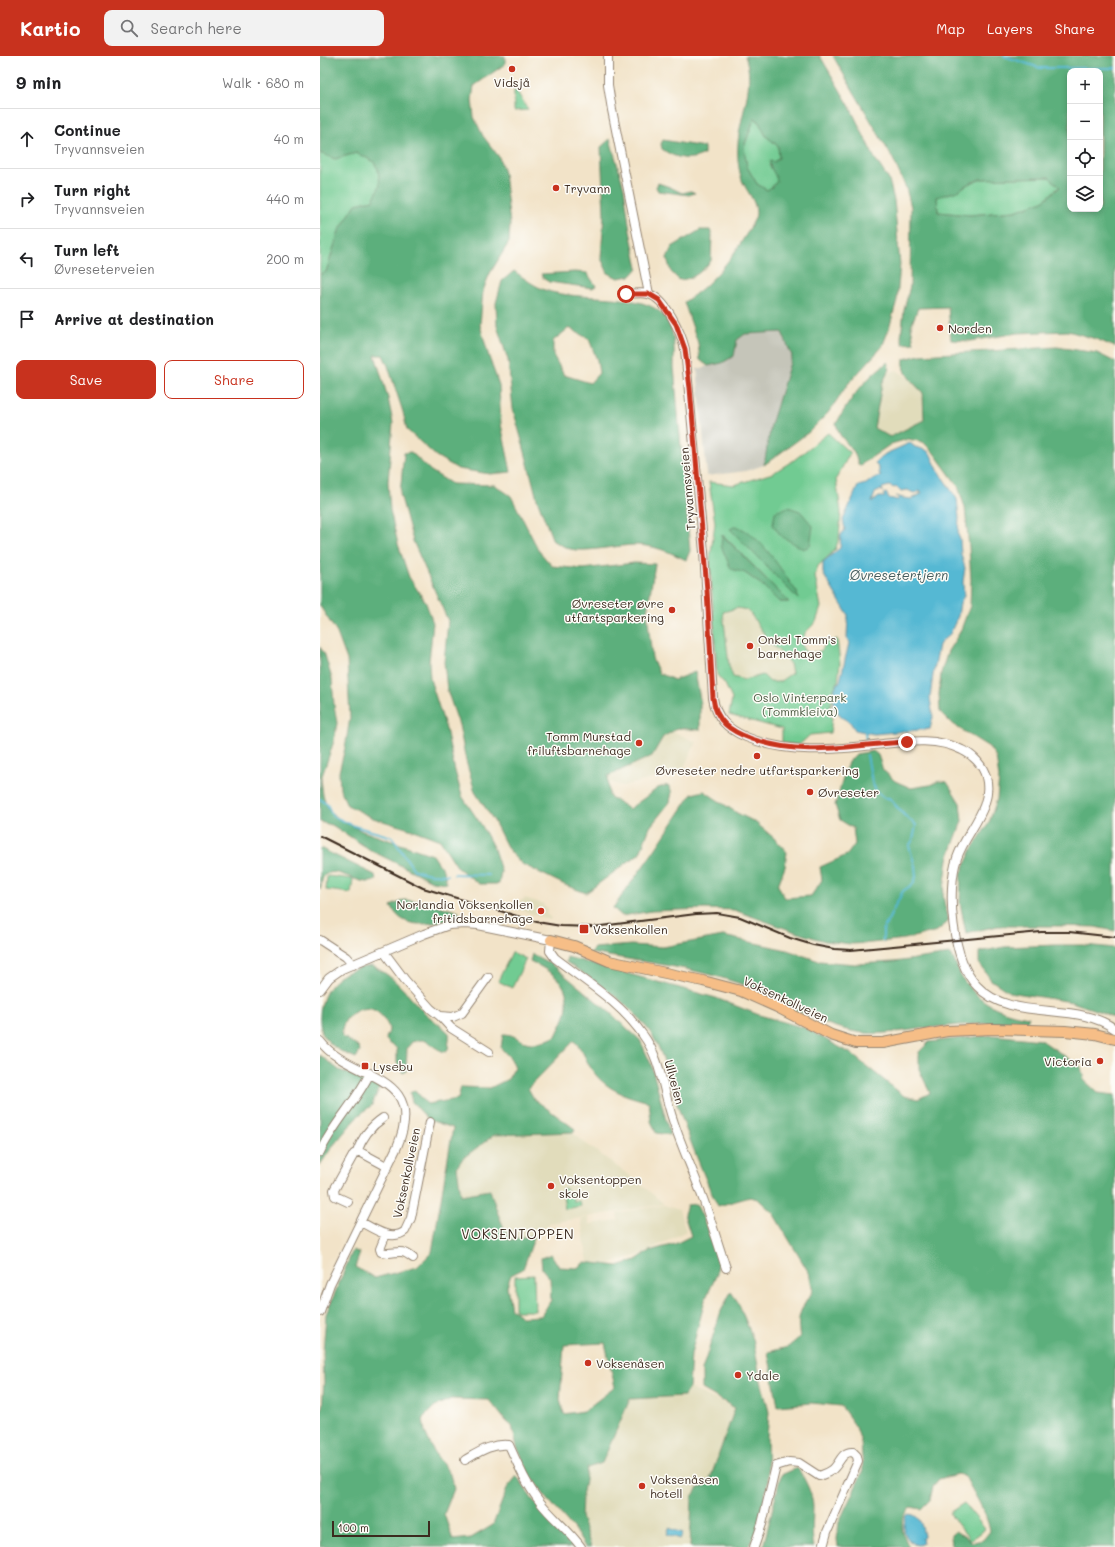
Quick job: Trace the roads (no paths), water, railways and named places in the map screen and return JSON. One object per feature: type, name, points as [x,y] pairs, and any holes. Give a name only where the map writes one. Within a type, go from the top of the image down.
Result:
[{"type":"main road","name":"Voksenkollveien","points":[[551,940],[574,946],[609,961],[709,982],[741,991],[777,1007],[831,1035],[856,1043],[883,1043],[942,1032],[993,1029],[1059,1030],[1095,1034],[1115,1039]]},
{"type":"street","points":[[608,56],[609,93],[649,294],[626,294]]},
{"type":"street","name":"Tryvannsveien","points":[[649,294],[659,300],[672,317],[681,337],[686,356],[707,590],[713,698],[714,708],[719,718],[726,726],[742,735],[781,747],[796,749],[834,749],[926,742],[952,746],[973,756],[981,765],[986,774],[988,794],[984,806],[957,858],[952,880],[951,894],[952,913],[959,948],[968,973],[982,991],[1003,1002],[1022,1007],[1090,1017],[1103,1021],[1115,1029]]},
{"type":"street","name":"Voksenkollveien","points":[[320,990],[331,976],[431,931],[449,925],[461,924],[486,926],[551,940]]},
{"type":"street","points":[[320,940],[346,957],[353,965]]},
{"type":"street","name":"Ullveien","points":[[551,940],[550,951],[554,958],[611,999],[643,1034],[653,1049],[658,1062],[673,1120],[702,1196],[726,1268]]},
{"type":"street","points":[[384,952],[405,980],[426,1004],[451,1028],[488,1052]]},
{"type":"street","points":[[440,1016],[453,1018],[462,1013],[488,977]]},
{"type":"street","name":"Voksenkollveien","points":[[320,1041],[326,1048],[336,1055],[385,1082],[396,1092],[404,1110],[404,1123],[400,1140],[330,1284],[320,1312]]},
{"type":"street","points":[[320,1152],[331,1132],[358,1096],[370,1073]]},
{"type":"street","points":[[348,1202],[335,1196],[334,1190],[369,1131],[374,1124],[383,1118]]},
{"type":"street","name":"Voksenkollveien","points":[[361,1222],[393,1236],[405,1231],[409,1226],[430,1122]]},
{"type":"street","name":"Voksenkollveien","points":[[357,1152],[388,1167]]},
{"type":"street","points":[[386,1234],[380,1249],[381,1252],[403,1251],[413,1258]]},
{"type":"street","points":[[465,1460],[491,1446],[501,1444],[509,1445],[522,1475],[540,1503],[581,1547]]},
{"type":"street","points":[[754,1547],[762,1524],[776,1466],[789,1462],[800,1462],[819,1476],[833,1470],[843,1456],[848,1452],[853,1452],[857,1456],[858,1461],[827,1532],[823,1547]]},
{"type":"water","name":"Øvresetertjern","points":[[910,443],[915,447],[926,450],[930,453],[939,472],[957,499],[959,518],[958,535],[965,568],[963,582],[964,596],[960,603],[958,616],[950,634],[939,645],[930,698],[933,717],[930,729],[874,734],[855,730],[850,722],[842,717],[833,707],[835,687],[840,681],[849,643],[847,638],[848,615],[823,573],[823,562],[840,548],[841,535],[845,529],[843,520],[858,486],[866,484],[874,478],[881,476],[875,463],[885,454]],"holes":[[[889,486],[896,487],[901,491],[908,490],[915,493],[918,491],[922,492],[921,494],[919,493],[920,495],[916,496],[917,498],[913,497],[912,499],[895,496],[899,498],[898,500],[888,498],[887,493],[883,494],[885,497],[879,497],[872,502],[875,493],[881,490],[883,492],[882,488]]]},
{"type":"water","points":[[909,1514],[916,1517],[922,1525],[924,1536],[922,1538],[923,1543],[919,1545],[910,1542],[905,1533],[904,1525],[906,1516]]},
{"type":"water","points":[[669,1528],[683,1533],[680,1539],[667,1534]]},
{"type":"waterway","points":[[1004,56],[1040,68],[1115,68]]},
{"type":"waterway","points":[[865,732],[866,741]]},
{"type":"waterway","points":[[867,755],[872,782],[876,791],[884,798],[889,798],[904,815],[916,825],[913,840],[909,846],[915,866],[916,877],[913,884],[903,891],[883,930],[883,941]]},
{"type":"waterway","points":[[320,799],[327,804],[332,815],[339,819],[354,826],[392,837],[414,870],[430,874],[448,875]]},
{"type":"waterway","points":[[454,874],[488,875]]},
{"type":"railway","points":[[320,836],[423,888],[537,922],[561,926],[593,927],[696,914],[717,913],[740,917],[790,938],[813,945],[834,949],[851,950],[1041,932],[1069,932],[1115,937]]},
{"type":"place","name":"Vidsjå","points":[[512,69]]},
{"type":"place","name":"Tryvann","points":[[556,188]]},
{"type":"place","name":"Norden","points":[[940,328]]},
{"type":"place","name":"Øvreseter øvre utfartsparkering","points":[[672,610]]},
{"type":"place","name":"Onkel Tomm's barnehage","points":[[750,646]]},
{"type":"place","name":"Tomm Murstad friluftsbarnehage","points":[[639,743]]},
{"type":"place","name":"Øvreseter nedre utfartsparkering","points":[[757,756]]},
{"type":"place","name":"Øvreseter","points":[[810,792]]},
{"type":"place","name":"Norlandia Voksenkollen fritidsbarnehage","points":[[541,911]]},
{"type":"place","name":"Voksenkollen","points":[[584,929]]},
{"type":"place","name":"Victoria","points":[[1100,1061]]},
{"type":"place","name":"Lysebu","points":[[365,1066]]},
{"type":"place","name":"Voksentoppen skole","points":[[551,1186]]},
{"type":"place","name":"Voksenåsen","points":[[588,1363]]},
{"type":"place","name":"Ydale","points":[[738,1375]]},
{"type":"place","name":"Voksenåsen hotell","points":[[642,1486]]},
{"type":"district","name":"VOKSENTOPPEN","points":[[518,1233]]},
{"type":"park label","name":"Oslo Vinterpark (Tommkleiva)","points":[[800,704]]}]
